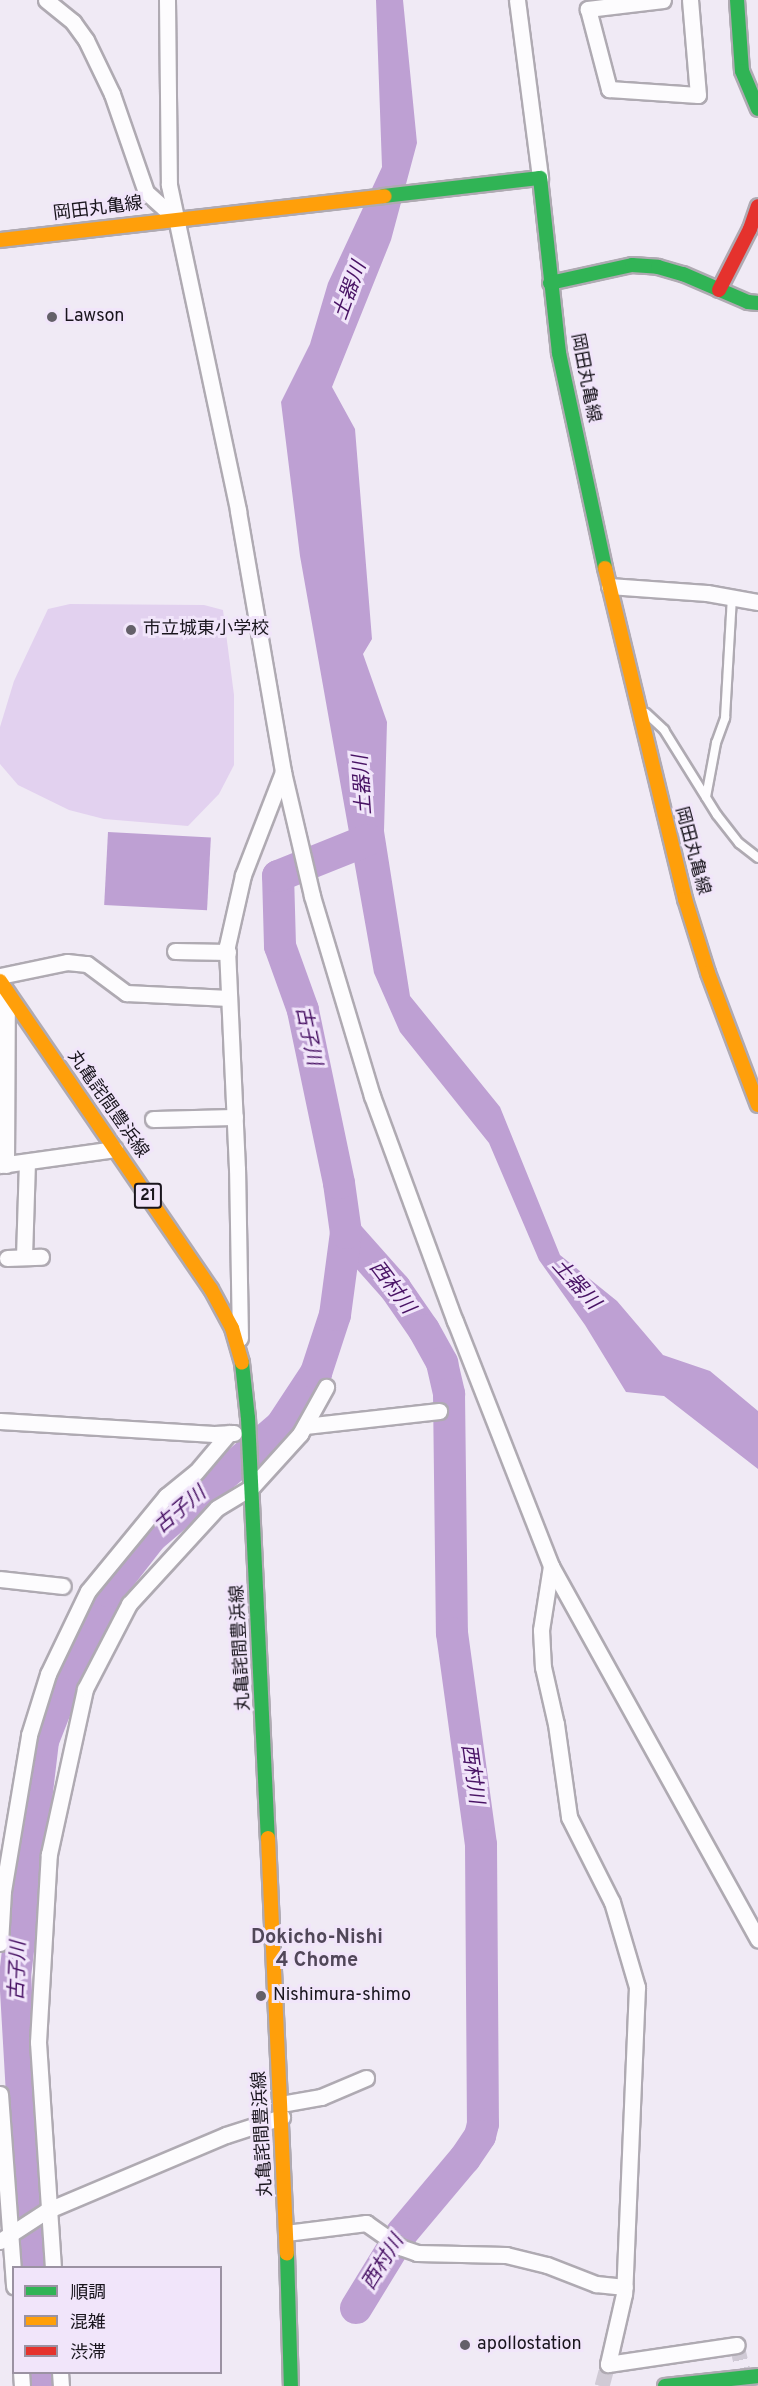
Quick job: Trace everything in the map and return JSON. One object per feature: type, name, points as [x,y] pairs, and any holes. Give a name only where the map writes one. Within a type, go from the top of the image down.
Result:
[{"type":"main road","points":[[737,0],[742,71],[758,110]]},
{"type":"main road","name":"岡田丸亀線","points":[[0,240],[533,179],[559,353],[637,704],[685,899],[708,973],[753,1085],[758,1105]]},
{"type":"main road","points":[[719,291],[750,229],[758,206]]},
{"type":"main road","points":[[550,283],[632,265],[675,272],[719,291],[758,303]]},
{"type":"main road","name":"丸亀詫間豊浜線","points":[[4,986],[211,1289],[232,1328],[241,1356],[252,1483],[281,2111],[291,2386]]},
{"type":"main road","points":[[665,2386],[758,2376]]},
{"type":"street","points":[[46,0],[73,22],[86,40],[112,94],[146,192],[176,219]]},
{"type":"street","points":[[167,0],[169,185],[238,511],[283,772],[312,896],[372,1096],[455,1321],[551,1566],[758,1939]]},
{"type":"street","points":[[517,0],[533,179]]},
{"type":"street","points":[[518,26],[523,0]]},
{"type":"street","points":[[663,0],[588,9],[609,89],[698,94],[690,0]]},
{"type":"street","points":[[609,586],[732,597],[758,602]]},
{"type":"street","points":[[241,1356],[228,952],[243,875],[283,772]]},
{"type":"street","points":[[175,951],[228,952]]},
{"type":"street","points":[[0,976],[67,962],[87,964],[126,993],[229,998]]},
{"type":"street","points":[[4,986],[3,1165],[116,1149]]},
{"type":"street","points":[[153,1119],[235,1117]]},
{"type":"street","points":[[24,1257],[27,1163]]},
{"type":"street","points":[[7,1258],[41,1257]]},
{"type":"street","points":[[53,2266],[47,2210],[38,2042],[49,1854],[85,1689],[129,1604],[217,1508],[252,1483],[305,1426],[326,1387]]},
{"type":"street","points":[[305,1426],[439,1411]]},
{"type":"street","points":[[0,1421],[229,1433],[249,1432]]},
{"type":"street","points":[[0,1943],[3,1892],[28,1735],[48,1674],[71,1622],[88,1591],[166,1496],[196,1472],[229,1433]]},
{"type":"street","points":[[551,1566],[541,1630],[543,1667],[556,1724],[569,1817],[612,1902],[637,1987],[625,2287],[608,2364],[737,2345]]},
{"type":"street","points":[[0,1579],[63,1586]]},
{"type":"street","points":[[7,2237],[47,2210],[281,2111],[366,2078]]},
{"type":"street","points":[[0,2094],[7,2237],[12,2272]]},
{"type":"street","points":[[286,2234],[366,2223],[394,2243],[417,2253],[451,2256],[506,2255],[548,2265],[596,2284],[625,2287]]},
{"type":"lane","points":[[706,797],[716,743],[725,718],[732,597]]},
{"type":"lane","points":[[637,704],[664,730],[706,797],[739,843],[758,858]]},
{"type":"shaded area","points":[[70,604],[204,605],[223,610],[234,695],[234,765],[219,794],[188,826],[104,819],[69,810],[18,785],[0,764],[0,727],[14,681],[48,609]]},
{"type":"water","name":"土器川","points":[[376,0],[403,0],[417,143],[391,240],[332,387],[355,429],[372,639],[363,654],[387,722],[384,831],[410,996],[500,1107],[560,1255],[617,1301],[663,1355],[710,1371],[758,1411],[758,1469],[664,1396],[626,1392],[585,1325],[539,1260],[489,1143],[400,1032],[374,973],[300,556],[281,402],[310,344],[328,283],[382,167]]},
{"type":"water","points":[[108,832],[211,837],[207,910],[104,905]]},
{"type":"waterway","name":"古子川","points":[[32,2266],[15,1976],[43,1741],[73,1664],[109,1591],[151,1537],[281,1426],[316,1373],[335,1315],[346,1233],[339,1183],[303,1010],[280,946],[278,876],[368,840]]},
{"type":"waterway","name":"西村川","points":[[346,1233],[395,1288],[424,1330],[442,1363],[449,1394],[452,1633],[481,1845],[483,2124],[480,2136],[465,2158],[402,2233],[356,2308]]},
{"type":"waterway","name":"古子川","points":[[38,2374],[38,2386]]},
{"type":"tunnel","points":[[737,2345],[746,2383]]},
{"type":"tunnel","points":[[602,2386],[608,2364]]},
{"type":"traffic: fast","points":[[737,0],[742,71],[758,109]]},
{"type":"traffic: fast","points":[[384,196],[540,178],[559,353],[605,568]]},
{"type":"traffic: fast","points":[[550,283],[632,265],[658,267],[683,274],[748,302],[758,303]]},
{"type":"traffic: fast","points":[[242,1363],[248,1418],[268,1838]]},
{"type":"traffic: fast","points":[[287,2254],[291,2386]]},
{"type":"traffic: fast","points":[[665,2386],[758,2376]]},
{"type":"traffic: slow","points":[[0,240],[384,196]]},
{"type":"traffic: slow","points":[[605,568],[685,899],[708,973],[758,1105]]},
{"type":"traffic: slow","points":[[0,981],[211,1289],[232,1328],[242,1363]]},
{"type":"traffic: slow","points":[[268,1838],[287,2254]]},
{"type":"traffic: jam","points":[[719,290],[750,229],[758,206]]},
{"type":"place","name":"Lawson","points":[[52,317]]},
{"type":"place","name":"市立城東小学校","points":[[131,630]]},
{"type":"place","name":"Nishimura-shimo","points":[[261,1996]]},
{"type":"place","name":"apollostation","points":[[465,2345]]},
{"type":"district","name":"Dokicho-Nishi 4 Chome","points":[[317,1950]]}]
